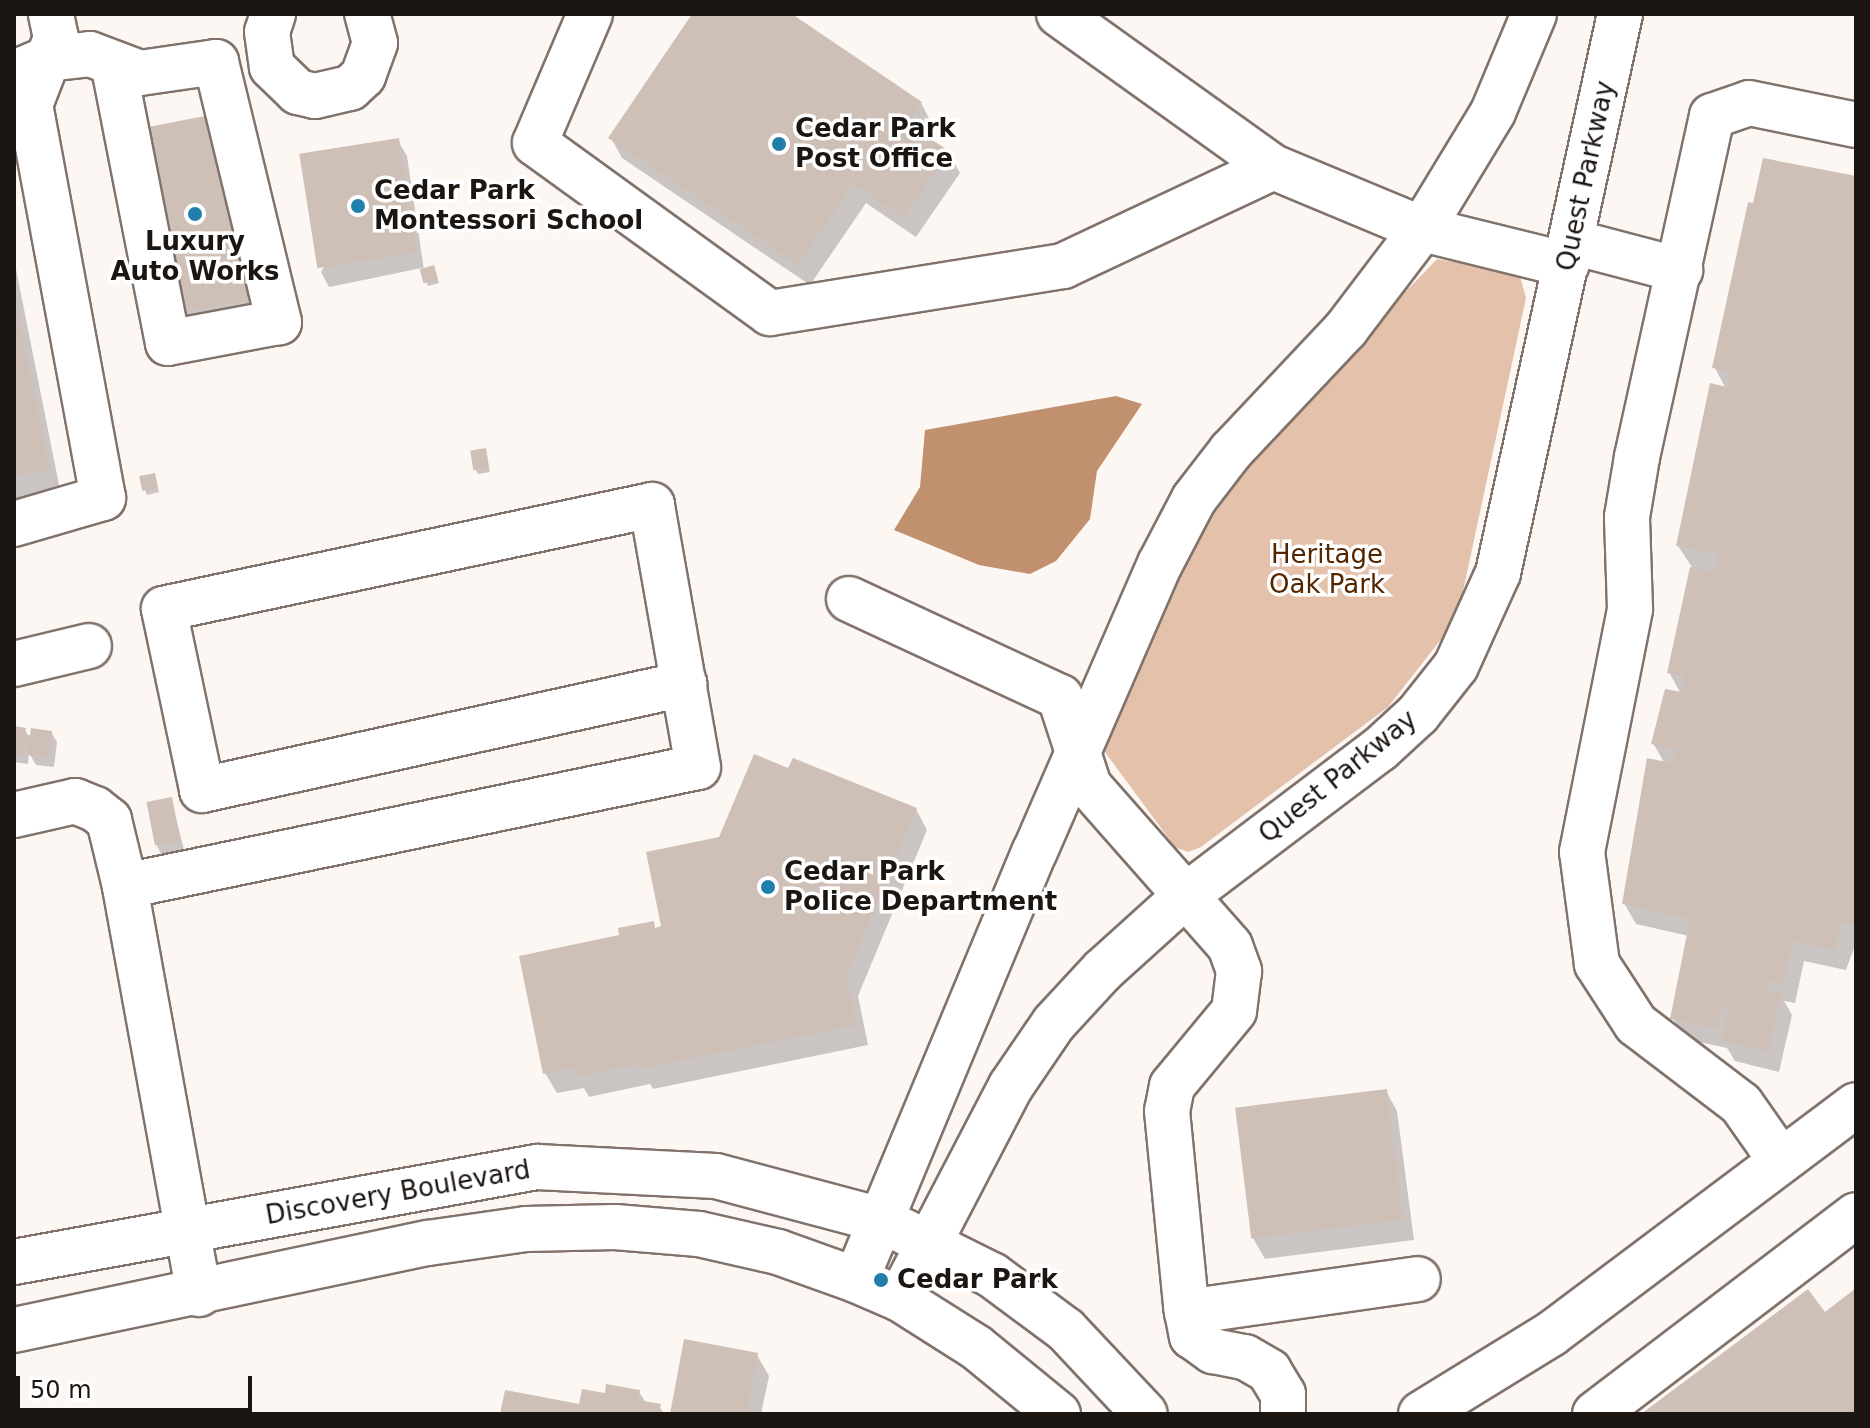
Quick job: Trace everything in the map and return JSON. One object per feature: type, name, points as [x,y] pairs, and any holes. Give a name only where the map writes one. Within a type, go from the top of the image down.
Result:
[{"type":"street","points":[[14,524],[103,498],[30,105],[30,66],[56,38],[51,14]]},
{"type":"street","points":[[273,14],[267,32],[272,67],[298,92],[315,96],[350,88],[363,76],[375,43],[367,14]]},
{"type":"street","points":[[590,14],[535,143],[770,313],[1063,266],[1273,167]]},
{"type":"street","points":[[1059,14],[1273,167],[1422,229],[1680,270]]},
{"type":"street","points":[[856,1280],[1160,564],[1194,499],[1231,451],[1346,329],[1422,229],[1493,112],[1534,14]]},
{"type":"street","name":"Quest Parkway","points":[[900,1299],[1011,1086],[1054,1023],[1102,971],[1184,897],[1380,749],[1418,714],[1456,666],[1498,573],[1620,14]]},
{"type":"street","points":[[30,66],[90,54],[140,73],[216,62],[279,322],[168,343],[113,63]]},
{"type":"street","points":[[1779,1158],[1741,1104],[1636,1024],[1597,964],[1582,852],[1630,609],[1627,517],[1712,116],[1749,103],[1856,125]]},
{"type":"street","points":[[125,886],[698,767],[684,684],[652,505],[164,609],[202,790],[684,684]]},
{"type":"street","points":[[849,599],[1060,697],[1089,786],[1230,946],[1239,971],[1234,1011],[1172,1086],[1167,1111],[1187,1312],[1192,1336],[1213,1351],[1245,1357],[1269,1371],[1283,1394],[1283,1414]]},
{"type":"street","points":[[14,664],[89,646]]},
{"type":"street","points":[[14,815],[75,801],[95,809],[109,820],[125,886],[199,1294]]},
{"type":"street","points":[[1421,1414],[1551,1334],[1779,1158],[1856,1105]]},
{"type":"street","name":"Discovery Boulevard","points":[[14,1262],[537,1167],[716,1176],[881,1220],[932,1242],[992,1275],[1066,1330],[1145,1414]]},
{"type":"street","points":[[1595,1414],[1856,1215]]},
{"type":"street","name":"Discovery Boulevard","points":[[14,1330],[199,1294],[428,1243],[526,1229],[607,1226],[699,1234],[778,1252],[856,1280],[900,1299],[976,1347],[1058,1414]]},
{"type":"street","points":[[1187,1312],[1418,1279]]},
{"type":"green space","name":"Heritage Oak Park","points":[[1437,259],[1519,273],[1526,298],[1457,619],[1388,707],[1201,847],[1188,852],[1175,847],[1102,748],[1191,528],[1246,458]]},
{"type":"shaded area","points":[[1116,396],[1142,404],[1097,471],[1090,519],[1056,561],[1030,574],[979,565],[894,530],[920,487],[925,430]]},
{"type":"building","name":"Cedar Park Post Office","points":[[692,14],[792,14],[922,102],[908,124],[949,151],[904,218],[853,184],[798,265],[608,138]]},
{"type":"building","name":"Luxury Auto Works","points":[[215,114],[251,300],[176,314],[140,129]]},
{"type":"building","name":"Cedar Park Montessori School","points":[[399,138],[417,253],[317,268],[299,154]]},
{"type":"building","points":[[1763,158],[1856,176],[1856,926],[1841,922],[1835,950],[1793,941],[1784,983],[1768,980],[1766,990],[1782,993],[1768,1052],[1721,1041],[1728,1010],[1721,1008],[1717,1029],[1670,1019],[1690,919],[1622,904],[1647,758],[1672,763],[1675,749],[1651,744],[1665,689],[1682,692],[1685,676],[1667,673],[1690,567],[1715,572],[1718,555],[1676,546],[1710,383],[1727,387],[1730,372],[1712,368],[1748,202],[1753,203]]},
{"type":"building","points":[[434,265],[438,279],[424,284],[420,269]]},
{"type":"building","points":[[14,297],[50,469],[14,476]]},
{"type":"building","points":[[486,448],[489,468],[473,470],[470,451]]},
{"type":"building","points":[[155,473],[158,488],[142,491],[139,476]]},
{"type":"building","points":[[14,726],[26,728],[25,735],[30,735],[31,728],[52,731],[49,758],[28,755],[29,748],[24,747],[23,755],[14,754]]},
{"type":"building","name":"Cedar Park Police Department","points":[[754,754],[788,768],[793,758],[917,808],[847,975],[857,1025],[639,1069],[639,1064],[575,1077],[573,1067],[543,1074],[519,956],[619,935],[618,928],[654,921],[655,928],[661,926],[646,852],[719,837]]},
{"type":"building","points":[[172,797],[180,840],[155,845],[146,802]]},
{"type":"building","points":[[1387,1089],[1403,1220],[1251,1239],[1235,1108]]},
{"type":"building","points":[[1856,1288],[1856,1414],[1641,1414],[1808,1289],[1825,1312]]},
{"type":"building","points":[[684,1339],[758,1353],[747,1414],[670,1414]]},
{"type":"building","points":[[606,1384],[640,1390],[638,1400],[661,1404],[659,1414],[500,1414],[505,1390],[579,1404],[582,1389],[605,1393]]},
{"type":"place","name":"Cedar Park Post Office","points":[[779,144]]},
{"type":"place","name":"Cedar Park Montessori School","points":[[358,206]]},
{"type":"place","name":"Luxury Auto Works","points":[[195,214]]},
{"type":"place","name":"Cedar Park Police Department","points":[[768,887]]},
{"type":"place","name":"Cedar Park","points":[[881,1280]]}]
